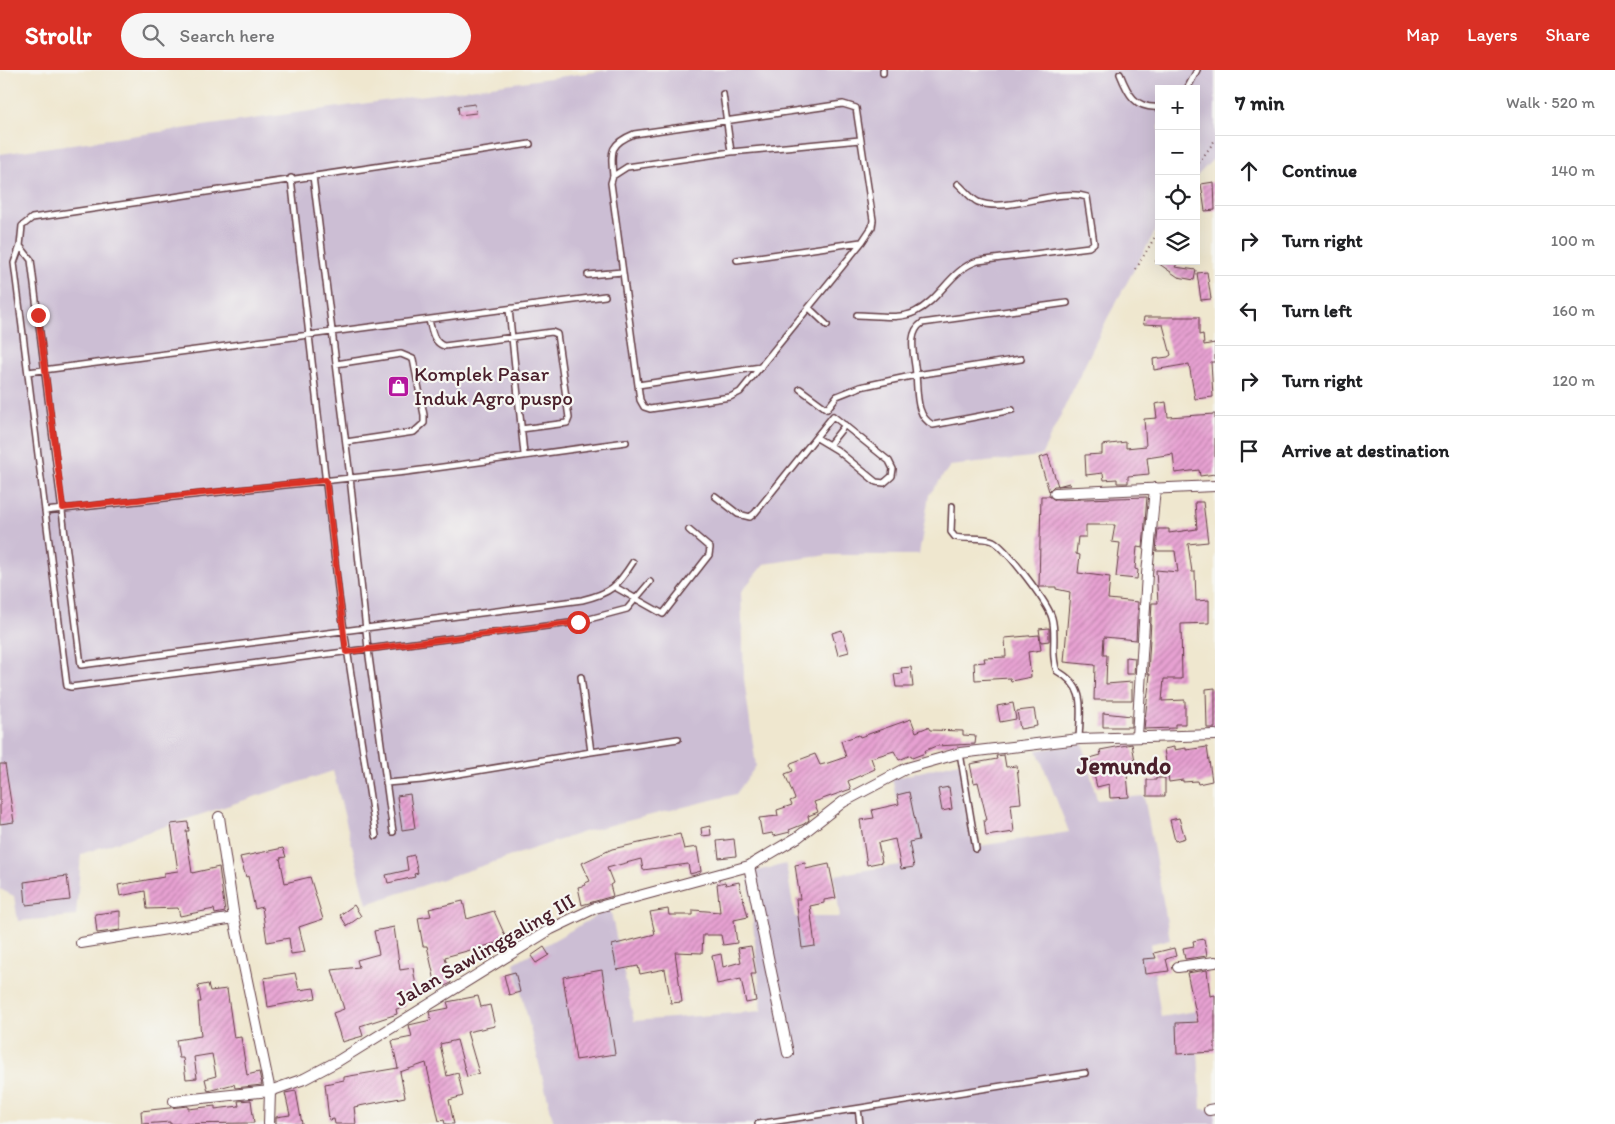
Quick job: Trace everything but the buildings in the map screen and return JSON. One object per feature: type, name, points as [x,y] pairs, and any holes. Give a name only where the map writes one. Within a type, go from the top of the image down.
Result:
[{"type":"street","points":[[1055,493],[1215,486]]},
{"type":"street","points":[[1137,736],[1147,574],[1155,488]]},
{"type":"street","name":"Jalan Sawlinggaling III","points":[[174,1101],[270,1091],[304,1079],[338,1061],[551,928],[595,908],[750,866],[798,837],[843,802],[907,768],[960,753],[1079,738],[1215,735]]},
{"type":"street","points":[[219,817],[234,918],[270,1091],[269,1124]]},
{"type":"street","points":[[750,866],[788,1053]]},
{"type":"street","points":[[81,943],[234,918]]},
{"type":"street","points":[[1178,967],[1215,962]]},
{"type":"lane","points":[[1189,85],[1197,70]]},
{"type":"lane","points":[[1120,74],[1125,89],[1134,102],[1148,108],[1155,107]]},
{"type":"lane","points":[[723,94],[731,152]]},
{"type":"lane","points":[[849,105],[856,108],[873,220],[872,227],[747,385],[730,397],[650,409],[644,407],[640,400],[611,183],[613,176],[612,152],[619,140],[634,134],[727,122],[849,105]]},
{"type":"lane","points":[[613,176],[627,167],[731,152],[860,140]]},
{"type":"lane","points":[[530,144],[32,218],[22,226],[20,246],[14,263],[68,687],[578,622],[628,609],[650,582]]},
{"type":"lane","points":[[312,176],[346,442],[368,649],[393,832]]},
{"type":"lane","points":[[291,178],[343,630],[376,836]]},
{"type":"lane","points":[[857,315],[898,316],[915,313],[926,305],[967,264],[1089,247],[1094,243],[1086,197],[1074,194],[1048,199],[990,205],[976,201],[958,184]]},
{"type":"lane","points":[[737,260],[862,242]]},
{"type":"lane","points":[[20,246],[31,260],[81,665],[582,600],[603,595],[615,586],[633,562]]},
{"type":"lane","points":[[588,275],[622,272]]},
{"type":"lane","points":[[28,372],[605,296]]},
{"type":"lane","points":[[1012,410],[933,425],[926,422],[920,410],[912,334],[916,327],[922,323],[1066,303]]},
{"type":"lane","points":[[809,308],[827,326]]},
{"type":"lane","points":[[509,309],[524,454]]},
{"type":"lane","points":[[429,320],[435,340],[438,344],[444,346],[511,336],[552,332],[557,334],[569,418],[567,423],[564,424],[521,429]]},
{"type":"lane","points":[[336,364],[401,354],[413,359],[424,416],[424,423],[414,432],[346,442]]},
{"type":"lane","points":[[827,409],[838,396],[860,386],[916,375],[1021,359]]},
{"type":"lane","points":[[638,385],[760,367]]},
{"type":"lane","points":[[800,389],[889,461],[893,468],[892,476],[884,482],[876,482],[829,445],[817,438]]},
{"type":"lane","points":[[715,496],[738,514],[750,517],[756,513],[833,416]]},
{"type":"lane","points":[[829,445],[845,425]]},
{"type":"lane","points":[[45,510],[406,472],[524,454],[626,442]]},
{"type":"lane","points":[[952,506],[951,532],[955,537],[991,540],[1003,548],[1045,604],[1052,618],[1052,661],[1057,671],[1069,678],[1079,690],[1079,738]]},
{"type":"lane","points":[[615,586],[663,614],[709,555],[710,548],[689,530]]},
{"type":"lane","points":[[581,677],[591,752]]},
{"type":"lane","points":[[386,783],[422,780],[678,739]]},
{"type":"lane","points":[[960,753],[976,849]]},
{"type":"lane","points":[[758,1124],[1085,1073]]},
{"type":"lane","points":[[858,1109],[860,1124]]},
{"type":"path","points":[[1200,161],[1215,140]]},
{"type":"path","points":[[1136,268],[1155,237]]},
{"type":"shaded area","points":[[608,70],[1215,70],[1215,157],[1200,173],[1200,85],[1155,85],[1155,231],[1107,319],[1041,456],[950,466],[929,495],[919,555],[827,555],[764,564],[741,592],[744,679],[756,766],[736,794],[587,831],[367,904],[333,771],[81,854],[76,916],[18,921],[14,896],[0,889],[0,154]]},
{"type":"shaded area","points":[[1083,744],[1097,800],[1144,796],[1170,939],[1150,944],[1161,1017],[1196,1011],[1201,1109],[1215,1110],[1215,1124],[554,1124],[514,963],[610,908],[634,1021],[762,1011],[748,873],[786,864],[795,917],[840,917],[834,875],[912,863],[892,779],[963,761],[979,846],[1069,832],[1037,750]]},
{"type":"place","name":"Komplek Pasar Induk Agro puspo","points":[[398,386]]},
{"type":"district","name":"Jemundo","points":[[1124,766]]},
{"type":"route","points":[[38,315],[63,508],[326,480],[338,597],[346,652],[578,622]]}]
